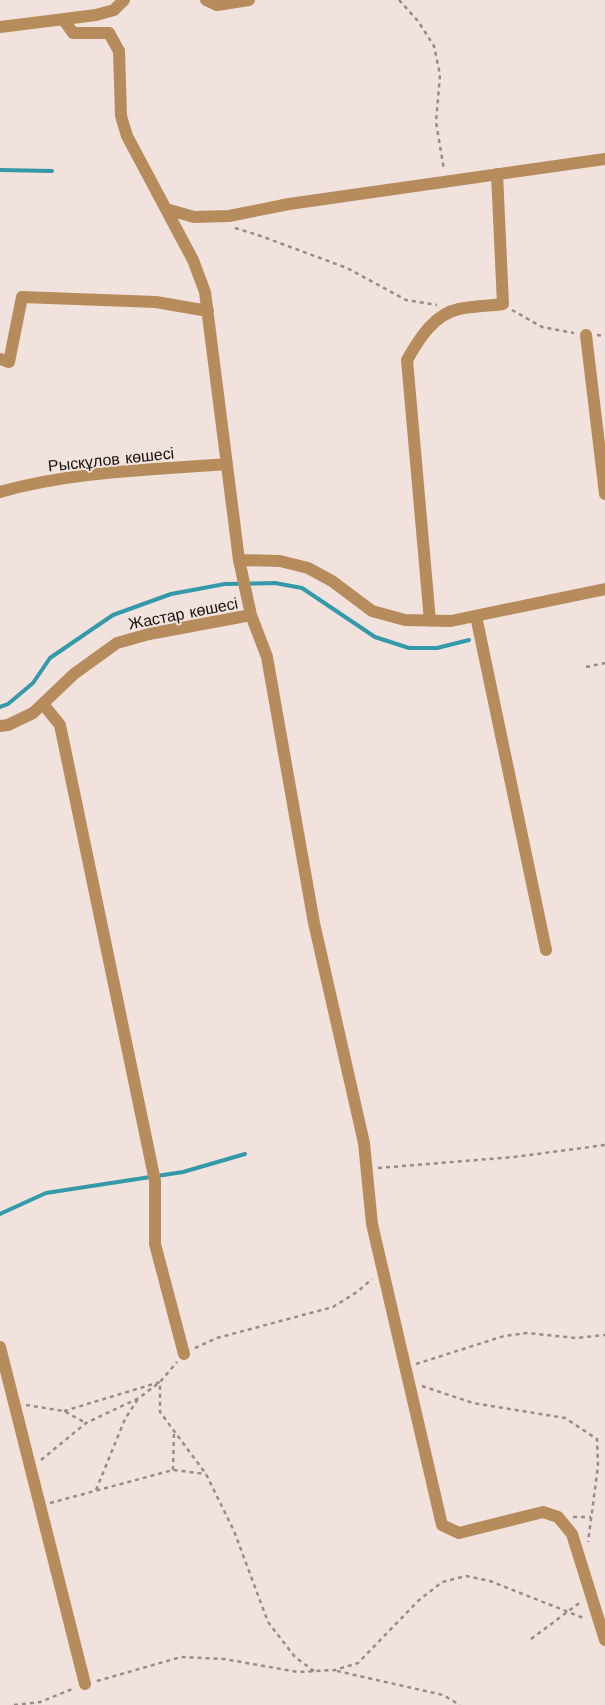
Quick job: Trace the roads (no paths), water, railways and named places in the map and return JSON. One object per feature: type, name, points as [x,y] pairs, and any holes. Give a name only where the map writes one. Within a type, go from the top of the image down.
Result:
[{"type":"street","points":[[0,27],[96,15],[114,10],[124,0]]},
{"type":"street","points":[[206,0],[217,5],[249,0]]},
{"type":"street","points":[[63,19],[73,33],[109,33],[119,51],[121,116],[127,136],[193,260],[205,292],[239,560],[251,616],[267,656],[314,923],[364,1143],[372,1224],[442,1525],[459,1533],[544,1512],[558,1517],[572,1534],[605,1640]]},
{"type":"street","points":[[166,209],[194,217],[229,216],[289,204],[605,159]]},
{"type":"street","points":[[430,621],[407,360],[417,342],[436,321],[458,309],[503,304],[497,174]]},
{"type":"street","points":[[0,359],[10,362],[22,297],[156,302],[208,311]]},
{"type":"street","points":[[586,336],[605,494]]},
{"type":"street","name":"Рыскұлов көшесі","points":[[0,492],[24,485],[101,474],[227,464]]},
{"type":"street","points":[[239,560],[280,561],[308,568],[332,581],[372,611],[405,620],[451,622],[605,589]]},
{"type":"street","name":"Жастар көшесі","points":[[0,726],[33,713],[74,674],[118,643],[148,634],[251,616]]},
{"type":"street","points":[[476,616],[546,950]]},
{"type":"street","points":[[43,704],[60,725],[155,1181],[155,1244],[184,1354]]},
{"type":"street","points":[[0,1347],[85,1684]]},
{"type":"waterway","points":[[0,170],[52,171]]},
{"type":"waterway","points":[[0,707],[8,704],[33,683],[50,658],[113,615],[171,594],[225,584],[275,583],[302,588],[375,637],[409,648],[437,648],[469,640]]},
{"type":"waterway","points":[[0,1214],[46,1193],[183,1172],[245,1154]]}]
